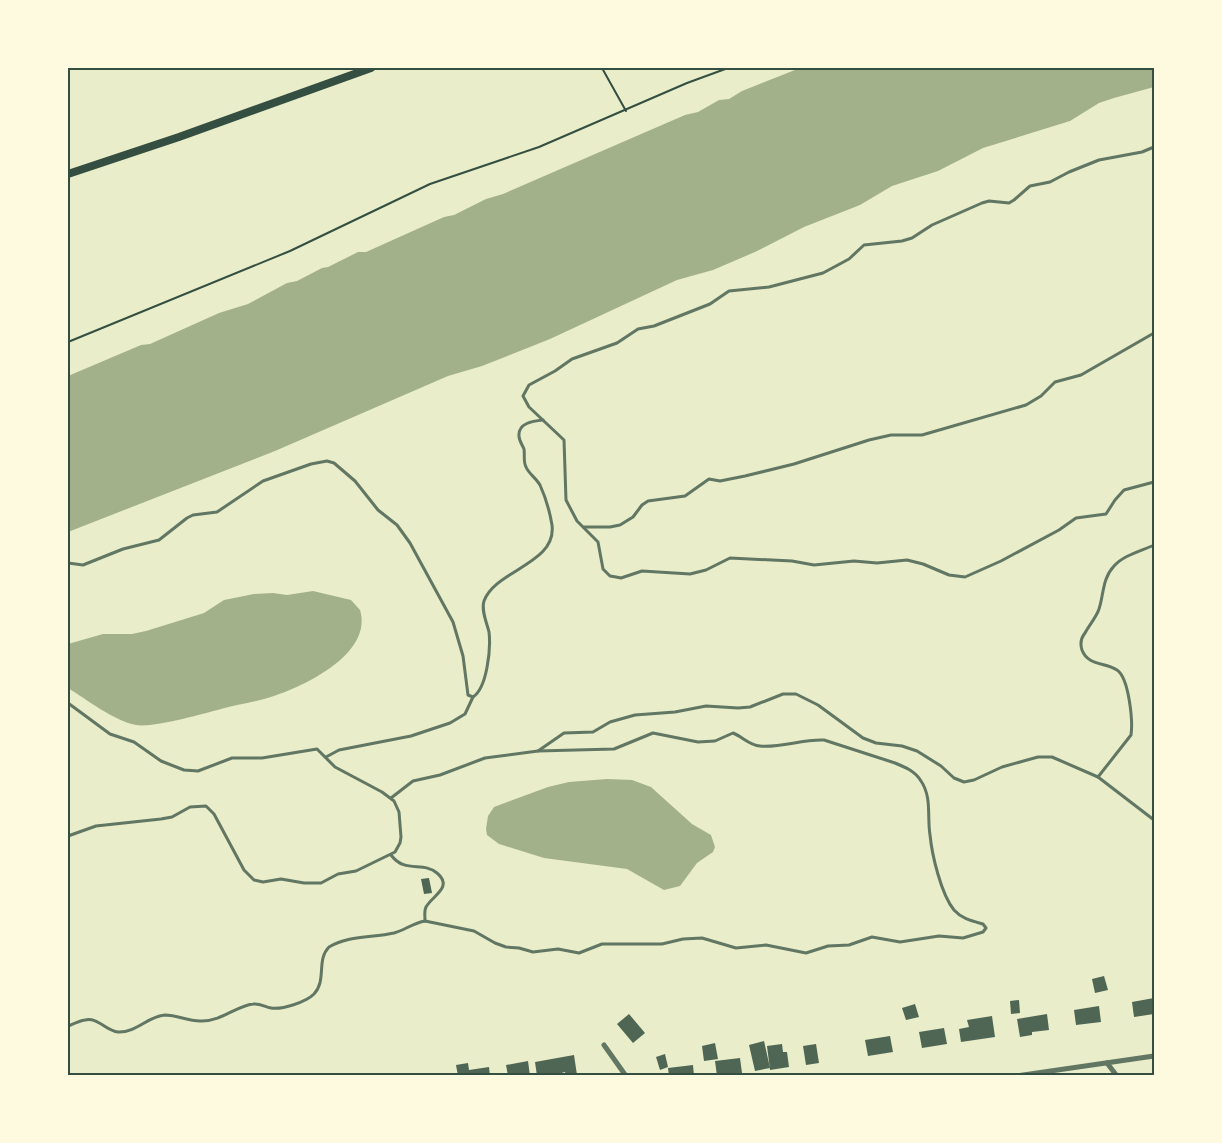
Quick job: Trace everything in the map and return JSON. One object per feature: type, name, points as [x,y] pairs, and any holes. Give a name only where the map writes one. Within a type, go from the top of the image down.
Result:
[{"type":"main road","points":[[68,174],[179,137],[352,71],[371,68]]},
{"type":"street","points":[[604,1045],[626,1076]]},
{"type":"street","points":[[1016,1076],[1155,1056]]},
{"type":"street","points":[[1107,1063],[1117,1076]]},
{"type":"lane","points":[[1155,147],[1142,152],[1100,160],[1050,182],[1030,186],[1009,203],[989,201],[982,203],[932,225],[912,238],[864,245],[849,259],[823,273],[769,287],[729,291],[710,304],[654,326],[638,329],[617,343],[576,357],[529,385],[524,396],[525,401],[564,440],[566,445],[564,494],[582,527],[598,542],[603,569],[610,576],[621,578],[642,571],[697,573],[730,558],[792,561],[814,565],[854,561],[877,563],[907,560],[923,564],[949,576],[965,577],[1001,561],[1059,530],[1076,518],[1106,514],[1124,490],[1155,482]]},
{"type":"lane","points":[[582,527],[620,525],[633,517],[648,501],[685,496],[709,480],[720,481],[754,474],[891,435],[922,435],[1026,405],[1041,396],[1055,382],[1082,375],[1155,333]]},
{"type":"lane","points":[[326,757],[339,750],[411,736],[450,723],[465,714],[473,697],[481,689],[489,657],[490,646],[483,607],[484,600],[499,584],[545,549],[551,537],[551,522],[541,487],[526,468],[519,434],[519,430],[527,423],[543,420]]},
{"type":"lane","points":[[68,563],[83,565],[123,549],[159,540],[187,518],[217,512],[263,481],[311,464],[327,461],[334,463],[355,481],[378,510],[397,525],[410,543],[453,622],[463,656],[468,694],[473,697]]},
{"type":"lane","points":[[1098,777],[1131,735],[1127,689],[1125,679],[1117,669],[1091,661],[1086,657],[1081,646],[1081,639],[1098,610],[1104,583],[1115,565],[1129,555],[1155,545]]},
{"type":"lane","points":[[538,750],[564,733],[593,732],[610,722],[635,715],[675,712],[705,706],[744,708],[790,693],[810,700],[869,741],[902,746],[917,751],[941,766],[954,778],[964,782],[974,780],[1002,767],[1044,757],[1065,761],[1098,777],[1155,820]]},
{"type":"lane","points":[[68,703],[110,734],[134,742],[161,761],[184,770],[198,771],[232,758],[262,758],[317,749],[343,772],[373,786],[391,798],[399,812],[401,837],[397,849],[391,855],[356,871],[338,874],[321,883],[304,883],[281,879],[262,882],[254,880],[244,870],[214,814],[206,806],[190,807],[172,817],[96,826],[68,836]]},
{"type":"lane","points":[[68,1026],[91,1020],[117,1032],[126,1031],[164,1015],[203,1022],[217,1019],[254,1004],[275,1008],[284,1006],[308,998],[316,991],[321,979],[324,955],[334,944],[365,936],[392,934],[424,921],[474,931],[495,944],[506,947],[533,952],[558,949],[579,953],[602,944],[656,944],[702,938],[736,948],[766,945],[806,953],[828,946],[849,945],[872,937],[900,942],[939,936],[963,938],[985,931],[983,924],[963,917],[951,904],[935,862],[925,788],[912,771],[895,763],[824,740],[760,746],[747,742],[733,733],[715,741],[698,741],[653,733],[614,749],[538,750],[484,758],[440,775],[413,781],[391,798]]},
{"type":"lane","points":[[391,855],[405,866],[429,869],[442,878],[442,891],[427,904],[424,921]]},
{"type":"path","points":[[602,68],[626,111]]},
{"type":"path","points":[[68,342],[290,251],[430,184],[539,147],[687,83],[728,68]]},
{"type":"shaded area","points":[[800,68],[1154,68],[1154,87],[1099,103],[1070,121],[983,148],[938,171],[892,186],[860,205],[804,227],[755,252],[713,270],[677,280],[550,339],[482,366],[448,376],[275,451],[68,532],[68,376],[141,345],[150,344],[219,313],[248,304],[287,283],[297,281],[358,252],[366,252],[685,115],[698,112],[719,100],[729,99],[742,91]]},
{"type":"shaded area","points":[[313,591],[351,600],[360,610],[361,626],[357,640],[334,665],[288,691],[261,700],[165,723],[136,725],[100,709],[68,688],[68,644],[103,634],[132,634],[146,631],[204,613],[224,600],[254,594],[287,595]]},
{"type":"shaded area","points":[[632,780],[651,787],[692,824],[711,835],[715,847],[713,852],[697,863],[680,886],[664,890],[627,869],[544,858],[499,844],[487,835],[488,816],[494,807],[548,787],[569,782]]},
{"type":"building","points":[[429,878],[432,893],[424,894],[421,879]]},
{"type":"building","points":[[1104,976],[1108,990],[1095,993],[1092,979]]},
{"type":"building","points":[[1154,998],[1154,1014],[1134,1017],[1132,1002]]},
{"type":"building","points":[[1019,1000],[1020,1013],[1011,1014],[1010,1001]]},
{"type":"building","points":[[915,1004],[919,1017],[906,1020],[902,1008]]},
{"type":"building","points":[[1099,1006],[1101,1022],[1076,1025],[1074,1010]]},
{"type":"building","points":[[629,1014],[645,1033],[633,1043],[617,1024]]},
{"type":"building","points":[[1047,1014],[1049,1030],[1032,1032],[1032,1035],[1020,1037],[1017,1019]]},
{"type":"building","points":[[992,1016],[995,1037],[961,1042],[959,1029],[969,1027],[967,1020]]},
{"type":"building","points":[[944,1028],[947,1044],[922,1048],[919,1032]]},
{"type":"building","points":[[890,1036],[893,1052],[868,1056],[865,1040]]},
{"type":"building","points":[[764,1041],[770,1068],[755,1071],[749,1045]]},
{"type":"building","points":[[715,1043],[718,1059],[704,1061],[702,1046]]},
{"type":"building","points":[[782,1044],[783,1052],[787,1052],[789,1067],[770,1070],[767,1046]]},
{"type":"building","points":[[816,1044],[819,1063],[806,1065],[803,1046]]},
{"type":"building","points":[[665,1054],[668,1067],[660,1070],[656,1057]]},
{"type":"building","points":[[574,1055],[577,1075],[566,1076],[565,1072],[551,1076],[537,1076],[535,1062]]},
{"type":"building","points":[[740,1058],[742,1073],[717,1076],[715,1061]]},
{"type":"building","points":[[528,1061],[530,1076],[508,1076],[506,1065]]},
{"type":"building","points":[[468,1063],[469,1070],[489,1067],[490,1076],[458,1076],[456,1065]]},
{"type":"building","points":[[693,1065],[694,1076],[669,1076],[668,1068]]}]
